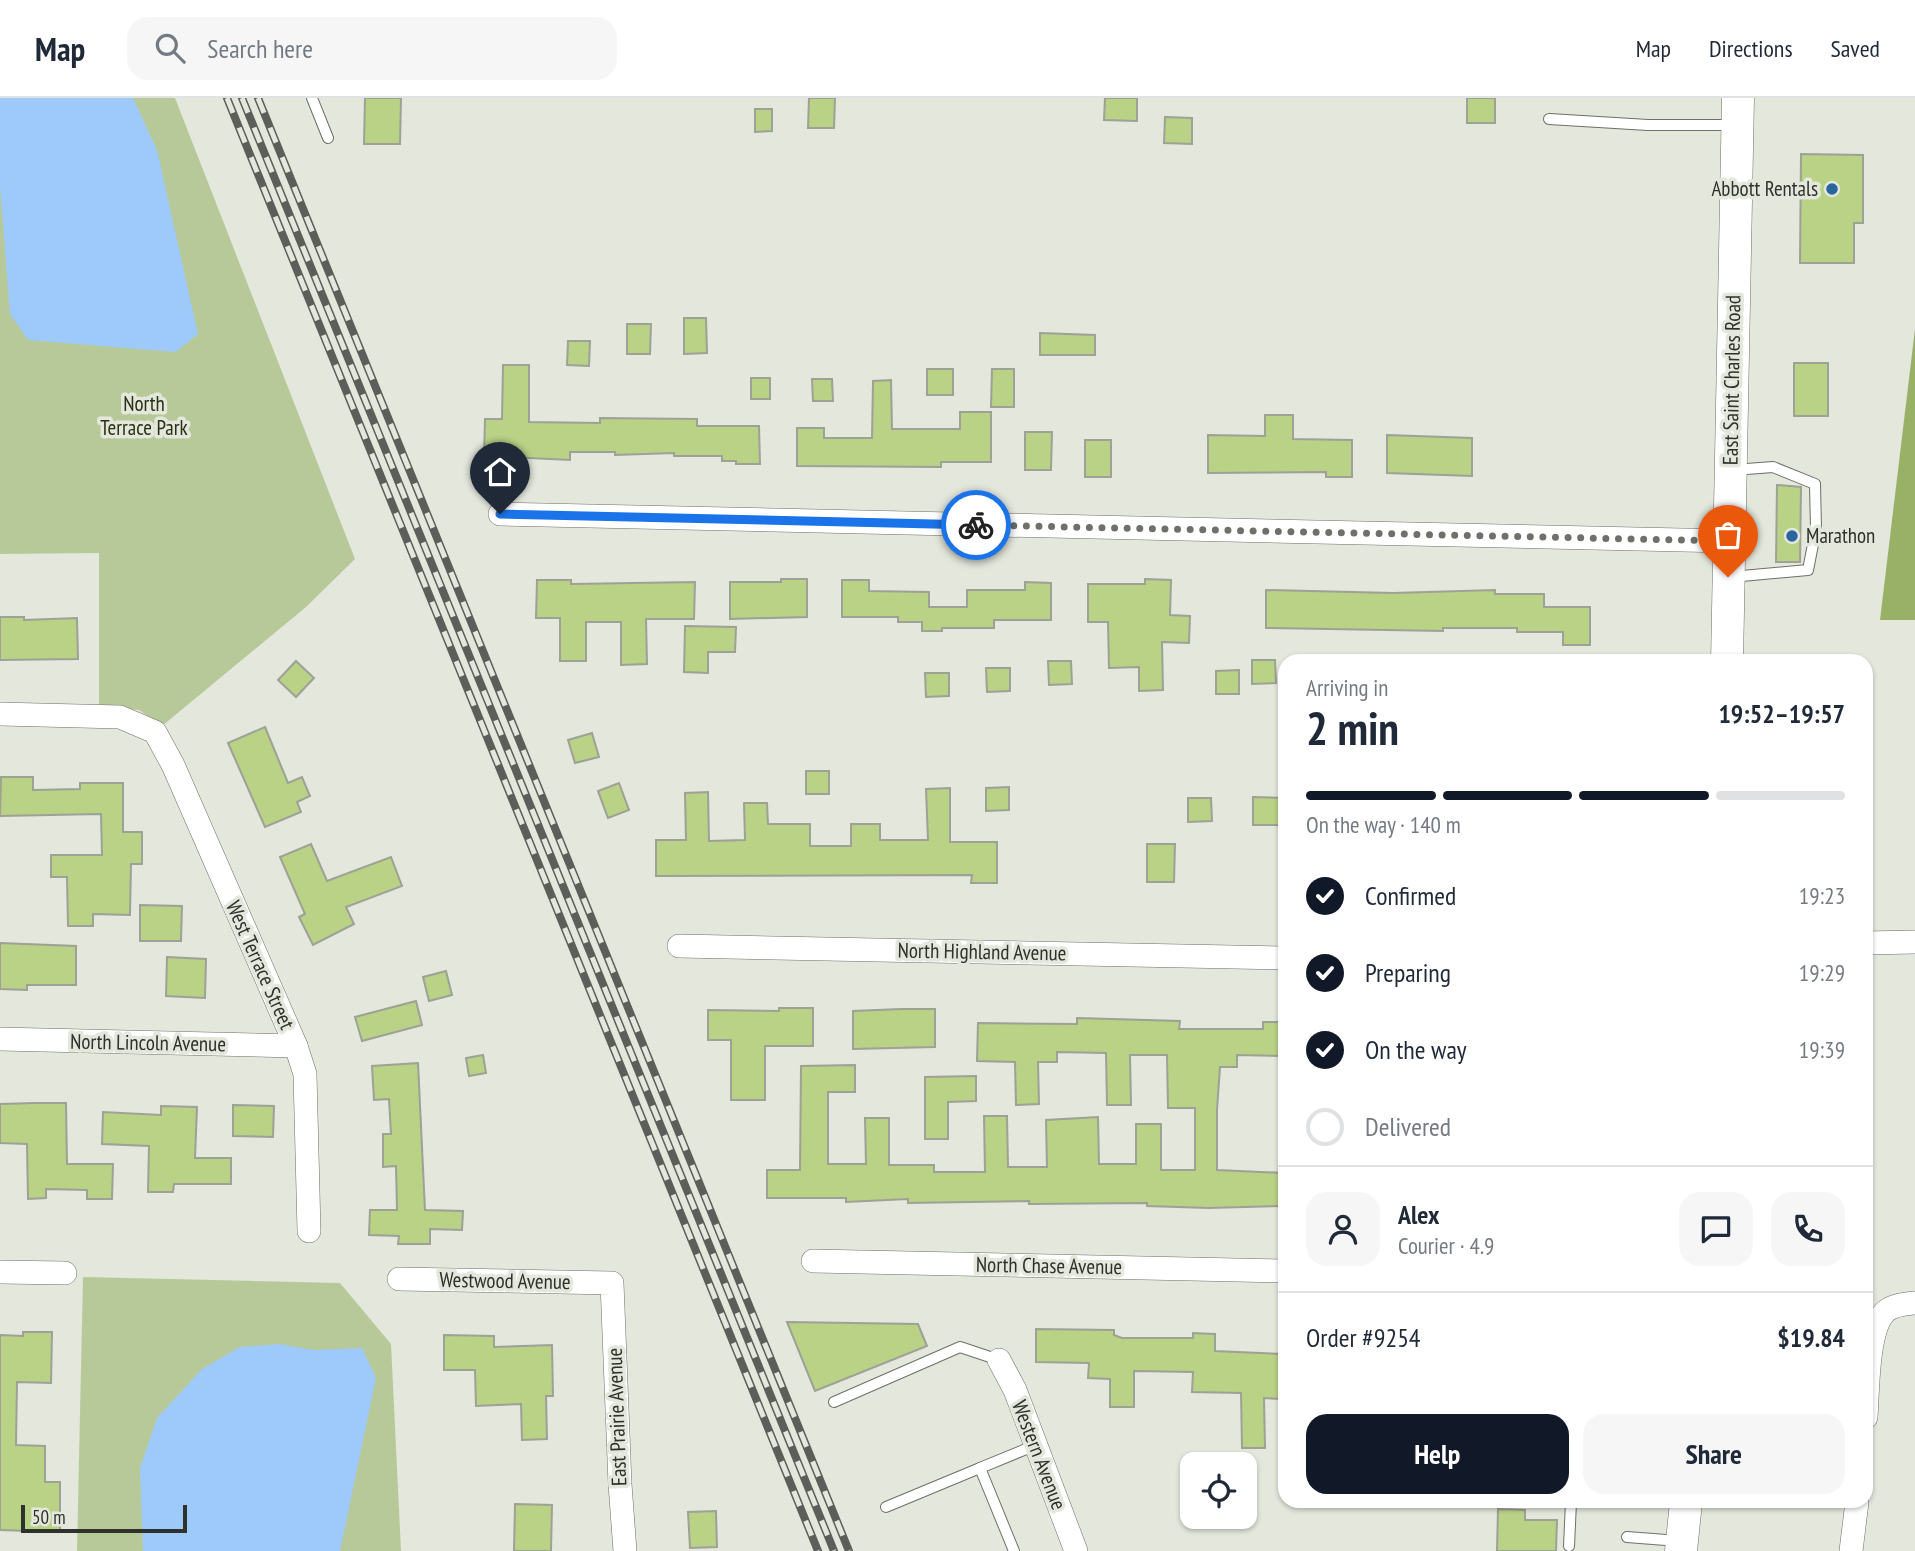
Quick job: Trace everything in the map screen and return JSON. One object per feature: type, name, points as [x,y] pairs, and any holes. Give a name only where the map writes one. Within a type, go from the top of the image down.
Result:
[{"type":"main road","name":"East Saint Charles Road","points":[[1727,654],[1738,112]]},
{"type":"main road","points":[[1681,1546],[1685,1508]]},
{"type":"street","points":[[500,514],[1728,541]]},
{"type":"street","name":"West Terrace Street","points":[[0,714],[120,717],[155,732],[173,765],[296,1046],[306,1084],[309,1231]]},
{"type":"street","points":[[1873,943],[1915,942]]},
{"type":"street","name":"North Highland Avenue","points":[[679,946],[1278,958]]},
{"type":"street","name":"North Lincoln Avenue","points":[[0,1039],[296,1046]]},
{"type":"street","name":"North Chase Avenue","points":[[813,1261],[1278,1270]]},
{"type":"street","points":[[0,1272],[65,1273]]},
{"type":"street","name":"Westwood Avenue","points":[[398,1279],[612,1283]]},
{"type":"street","name":"East Prairie Avenue","points":[[612,1283],[625,1551]]},
{"type":"street","points":[[1873,1342],[1885,1311],[1915,1303]]},
{"type":"street","name":"Western Avenue","points":[[999,1360],[1015,1390],[1076,1551]]},
{"type":"street","points":[[1852,1551],[1856,1508]]},
{"type":"lane","points":[[312,98],[328,138]]},
{"type":"lane","points":[[1549,119],[1648,125],[1738,112]]},
{"type":"lane","points":[[1728,577],[1808,570],[1816,529],[1815,484],[1773,467],[1730,471]]},
{"type":"lane","points":[[834,1402],[960,1347],[999,1360]]},
{"type":"lane","points":[[886,1507],[1036,1445]]},
{"type":"lane","points":[[980,1468],[1011,1550]]},
{"type":"lane","points":[[1569,1546],[1571,1508]]},
{"type":"lane","points":[[1627,1537],[1681,1546]]},
{"type":"green space","name":"North Terrace Park","points":[[0,98],[175,98],[355,559],[306,607],[162,726],[139,710],[99,706],[99,553],[0,554]]},
{"type":"green space","points":[[1915,329],[1915,620],[1880,620]]},
{"type":"green space","points":[[83,1277],[340,1283],[391,1344],[401,1551],[77,1551]]},
{"type":"water","points":[[0,98],[133,98],[157,150],[198,334],[176,352],[28,340],[10,314],[0,187]]},
{"type":"water","points":[[279,1344],[313,1350],[362,1348],[376,1378],[340,1551],[143,1551],[140,1468],[157,1418],[202,1369],[240,1347]]},
{"type":"building","points":[[365,98],[401,98],[400,144],[364,144]]},
{"type":"building","points":[[809,98],[835,98],[834,128],[808,128]]},
{"type":"building","points":[[1105,98],[1137,98],[1137,121],[1104,120]]},
{"type":"building","points":[[1467,98],[1495,98],[1495,123],[1467,123]]},
{"type":"building","points":[[755,109],[772,109],[772,131],[755,132]]},
{"type":"building","points":[[1165,117],[1192,118],[1192,144],[1164,143]]},
{"type":"building","name":"Abbott Rentals","points":[[1801,154],[1863,155],[1863,223],[1854,223],[1854,263],[1800,263]]},
{"type":"building","points":[[684,318],[706,318],[707,353],[684,354]]},
{"type":"building","points":[[627,324],[651,324],[650,354],[627,354]]},
{"type":"building","points":[[1040,333],[1095,335],[1095,355],[1040,355]]},
{"type":"building","points":[[568,341],[590,341],[589,366],[567,365]]},
{"type":"building","points":[[1794,363],[1828,363],[1828,416],[1794,416]]},
{"type":"building","points":[[503,365],[529,365],[529,422],[600,423],[600,418],[697,419],[697,426],[759,426],[760,464],[736,464],[736,461],[722,461],[722,456],[674,456],[674,453],[615,455],[615,452],[570,452],[570,460],[484,456],[485,419],[502,419]]},
{"type":"building","points":[[927,369],[953,369],[953,395],[927,395]]},
{"type":"building","points":[[992,369],[1014,369],[1014,407],[991,407]]},
{"type":"building","points":[[751,378],[770,378],[770,399],[751,399]]},
{"type":"building","points":[[812,379],[832,379],[833,401],[813,401]]},
{"type":"building","points":[[891,380],[892,429],[960,429],[960,412],[991,412],[991,462],[941,462],[941,467],[797,466],[797,428],[824,428],[824,438],[872,438],[873,381]]},
{"type":"building","points":[[1265,415],[1293,415],[1293,439],[1352,440],[1352,477],[1326,477],[1326,472],[1208,473],[1208,435],[1265,436]]},
{"type":"building","points":[[1025,432],[1052,432],[1051,470],[1025,470]]},
{"type":"building","points":[[1387,435],[1472,438],[1472,476],[1387,473]]},
{"type":"building","points":[[1085,440],[1111,440],[1111,477],[1085,477]]},
{"type":"building","name":"Marathon","points":[[1777,485],[1801,487],[1800,562],[1776,562]]},
{"type":"building","points":[[781,579],[807,579],[807,617],[730,619],[730,582],[781,582]]},
{"type":"building","points":[[1145,579],[1171,580],[1170,615],[1190,616],[1189,643],[1162,642],[1163,690],[1139,691],[1139,667],[1109,668],[1108,622],[1088,622],[1088,584],[1145,584]]},
{"type":"building","points":[[537,580],[571,580],[571,584],[695,582],[694,619],[646,619],[647,664],[621,665],[621,622],[586,622],[586,661],[560,661],[560,618],[536,618]]},
{"type":"building","points":[[842,580],[869,580],[869,591],[929,592],[929,607],[967,607],[967,590],[1025,590],[1025,582],[1051,583],[1051,620],[994,620],[994,628],[942,628],[942,631],[922,631],[922,622],[898,622],[898,617],[842,617]]},
{"type":"building","points":[[1266,590],[1393,593],[1495,590],[1495,594],[1544,594],[1544,607],[1590,607],[1590,645],[1563,645],[1563,632],[1517,632],[1517,628],[1443,628],[1443,631],[1266,628]]},
{"type":"building","points":[[0,617],[24,617],[24,620],[77,618],[78,659],[0,660]]},
{"type":"building","points":[[685,626],[736,627],[735,652],[708,652],[708,673],[684,672]]},
{"type":"building","points":[[1252,660],[1275,660],[1276,683],[1252,684]]},
{"type":"building","points":[[296,661],[314,678],[296,697],[278,680]]},
{"type":"building","points":[[1048,661],[1071,661],[1072,684],[1049,685]]},
{"type":"building","points":[[986,668],[1010,668],[1010,691],[987,692]]},
{"type":"building","points":[[1239,670],[1239,694],[1216,694],[1216,671]]},
{"type":"building","points":[[925,673],[949,673],[949,696],[926,697]]},
{"type":"building","points":[[265,727],[288,783],[302,777],[310,796],[297,802],[301,812],[265,827],[228,743]]},
{"type":"building","points":[[592,733],[599,757],[575,763],[568,740]]},
{"type":"building","points":[[806,771],[829,771],[829,794],[806,794]]},
{"type":"building","points":[[1,777],[33,777],[33,790],[80,789],[80,783],[123,783],[123,832],[142,832],[142,864],[131,864],[130,915],[93,914],[93,926],[68,926],[67,877],[51,877],[51,855],[102,855],[101,814],[0,816]]},
{"type":"building","points":[[619,783],[629,810],[608,818],[598,791]]},
{"type":"building","points":[[1009,787],[1009,810],[986,811],[986,788]]},
{"type":"building","points":[[950,788],[950,842],[997,842],[997,883],[971,883],[972,875],[656,876],[656,840],[686,840],[685,793],[708,792],[709,841],[745,840],[744,803],[767,803],[768,824],[810,824],[810,846],[851,846],[851,824],[880,824],[880,840],[928,840],[926,789]]},
{"type":"building","points":[[1253,797],[1278,798],[1278,825],[1253,825]]},
{"type":"building","points":[[1188,798],[1211,798],[1212,821],[1188,822]]},
{"type":"building","points":[[311,844],[327,881],[391,857],[402,886],[346,907],[354,924],[313,945],[299,917],[305,914],[280,857]]},
{"type":"building","points":[[1147,844],[1175,844],[1174,882],[1147,882]]},
{"type":"building","points":[[140,905],[182,906],[181,941],[140,941]]},
{"type":"building","points":[[0,943],[76,946],[76,985],[27,985],[27,990],[0,989]]},
{"type":"building","points":[[167,957],[206,959],[205,998],[166,996]]},
{"type":"building","points":[[446,971],[452,995],[429,1001],[423,977]]},
{"type":"building","points":[[416,1001],[422,1025],[362,1041],[355,1017]]},
{"type":"building","points":[[779,1008],[813,1008],[813,1046],[765,1046],[765,1100],[731,1100],[731,1040],[708,1040],[708,1010],[779,1011]]},
{"type":"building","points":[[935,1009],[935,1047],[853,1049],[853,1011]]},
{"type":"building","points":[[1077,1018],[1180,1021],[1179,1029],[1263,1029],[1263,1022],[1278,1022],[1278,1056],[1237,1055],[1237,1067],[1220,1067],[1217,1170],[1278,1173],[1278,1206],[1209,1208],[1147,1206],[1147,1203],[908,1203],[908,1199],[846,1202],[846,1198],[767,1198],[767,1170],[800,1170],[801,1066],[855,1065],[855,1092],[828,1092],[828,1164],[866,1164],[865,1118],[889,1118],[889,1165],[934,1165],[934,1172],[985,1172],[984,1116],[1007,1116],[1008,1167],[1047,1167],[1046,1120],[1098,1117],[1099,1164],[1136,1164],[1136,1124],[1161,1124],[1161,1170],[1195,1170],[1195,1108],[1168,1108],[1167,1055],[1130,1055],[1131,1105],[1107,1105],[1106,1053],[1057,1052],[1057,1062],[1038,1062],[1039,1104],[1016,1105],[1015,1062],[977,1061],[978,1023],[1077,1024]]},
{"type":"building","points":[[483,1055],[486,1073],[469,1076],[466,1058]]},
{"type":"building","points":[[418,1063],[425,1210],[463,1211],[462,1230],[430,1229],[430,1244],[398,1244],[399,1236],[369,1235],[370,1210],[397,1210],[396,1166],[383,1167],[383,1134],[391,1134],[389,1099],[374,1100],[372,1066]]},
{"type":"building","points":[[976,1076],[976,1101],[948,1102],[948,1139],[925,1139],[925,1077]]},
{"type":"building","points":[[66,1103],[67,1164],[113,1164],[112,1199],[87,1199],[87,1190],[46,1189],[46,1198],[28,1199],[27,1144],[0,1143],[0,1104]]},
{"type":"building","points":[[233,1105],[274,1106],[273,1137],[233,1136]]},
{"type":"building","points":[[161,1106],[197,1107],[195,1158],[231,1158],[231,1184],[174,1184],[173,1192],[148,1192],[149,1146],[102,1144],[103,1112],[161,1115]]},
{"type":"building","points":[[787,1322],[918,1324],[927,1346],[815,1391]]},
{"type":"building","points":[[1036,1329],[1114,1330],[1114,1335],[1122,1338],[1193,1338],[1193,1333],[1215,1334],[1215,1351],[1278,1354],[1278,1399],[1264,1398],[1265,1448],[1242,1448],[1241,1393],[1192,1392],[1193,1372],[1134,1371],[1134,1407],[1110,1407],[1110,1379],[1088,1378],[1089,1363],[1036,1362]]},
{"type":"building","points":[[23,1332],[52,1332],[51,1383],[17,1382],[16,1445],[45,1446],[45,1482],[60,1482],[60,1532],[0,1530],[0,1335],[23,1336]]},
{"type":"building","points":[[444,1335],[494,1336],[494,1347],[552,1345],[553,1396],[546,1396],[547,1439],[522,1440],[521,1404],[476,1406],[475,1370],[444,1370]]},
{"type":"building","points":[[515,1504],[552,1505],[551,1551],[514,1551]]},
{"type":"building","points":[[1498,1509],[1525,1510],[1525,1520],[1557,1520],[1556,1551],[1497,1551]]},
{"type":"building","points":[[716,1511],[717,1547],[690,1548],[688,1512]]},
{"type":"railway","points":[[227,98],[818,1551]]},
{"type":"railway","points":[[242,98],[834,1551]]},
{"type":"railway","points":[[258,98],[849,1551]]},
{"type":"way so far","points":[[976,525],[1728,541],[1728,577]]},
{"type":"place","name":"Abbott Rentals","points":[[1832,189]]},
{"type":"place","name":"Marathon","points":[[1792,536]]},
{"type":"route","points":[[500,514],[976,525]]}]
